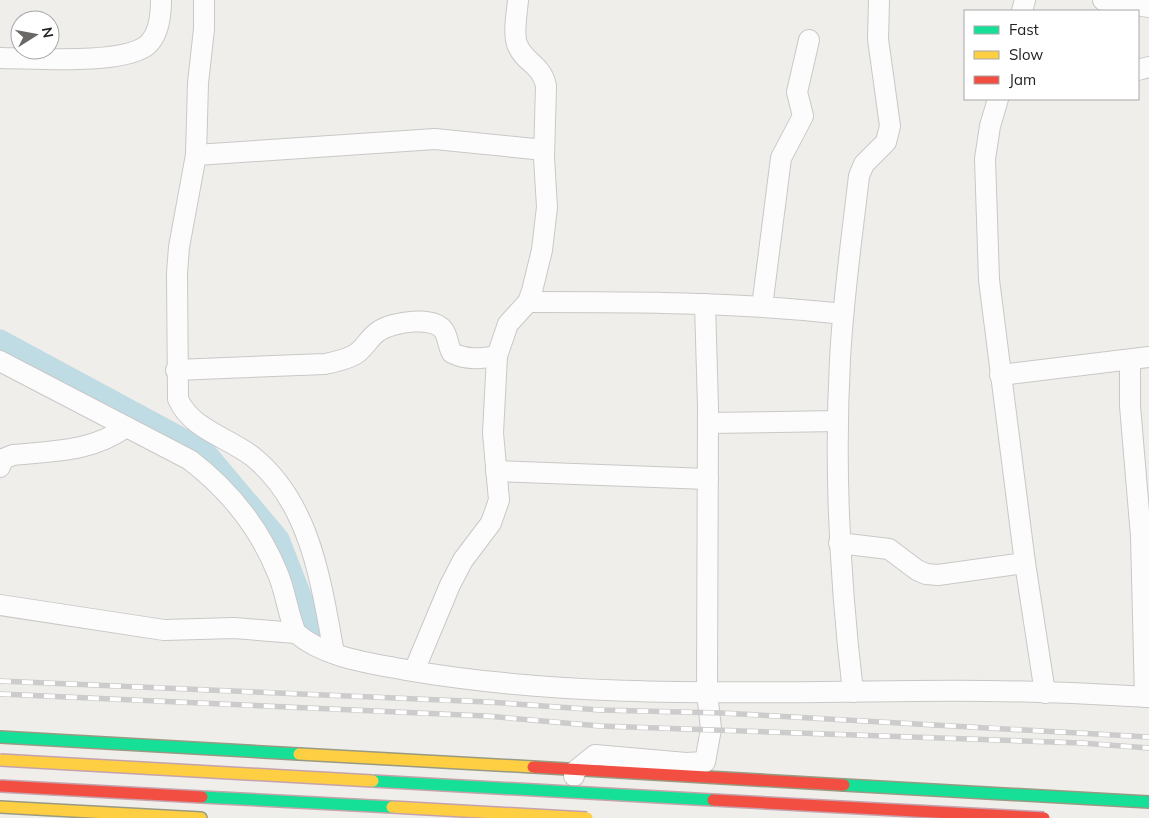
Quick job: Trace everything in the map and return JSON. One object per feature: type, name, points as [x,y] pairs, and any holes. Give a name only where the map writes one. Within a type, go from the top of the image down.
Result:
[{"type":"main road","points":[[0,737],[574,771],[1149,802]]},
{"type":"main road","points":[[0,760],[1044,818]]},
{"type":"main road","points":[[0,786],[586,818]]},
{"type":"main road","points":[[0,807],[201,818]]},
{"type":"street","points":[[0,58],[99,58],[133,53],[147,45],[158,29],[161,0]]},
{"type":"street","points":[[204,0],[204,29],[198,83],[196,155],[179,247],[176,390],[183,411],[193,420],[252,457],[284,491],[296,511],[318,572],[313,643]]},
{"type":"street","points":[[414,671],[463,560],[483,535],[496,512],[499,500],[493,433],[496,356],[508,324],[528,302],[537,271],[545,229],[547,207],[544,150],[546,86],[544,75],[521,52],[516,42],[518,0]]},
{"type":"street","points":[[854,692],[839,543],[838,421],[843,314],[859,176],[864,164],[886,142],[890,126],[878,39],[880,0]]},
{"type":"street","points":[[1103,0],[1149,7]]},
{"type":"street","points":[[762,306],[781,158],[803,116],[797,92],[809,40]]},
{"type":"street","points":[[998,100],[990,126],[985,159],[989,280],[1025,563],[1045,693]]},
{"type":"street","points":[[196,155],[435,139],[544,150]]},
{"type":"street","points":[[528,302],[762,306],[843,314]]},
{"type":"street","points":[[571,818],[574,771],[595,754],[686,763],[705,762],[711,729],[706,692],[708,423],[705,304]]},
{"type":"street","points":[[176,370],[325,364],[342,361],[357,354],[379,331],[390,326],[424,321],[438,326],[444,332],[452,353],[462,357],[479,359],[496,356]]},
{"type":"street","points":[[0,605],[164,630],[234,628],[313,643],[365,662],[451,678],[619,691],[1045,693],[1147,697],[1145,570],[1130,406],[1139,359],[1000,375]]},
{"type":"street","points":[[0,361],[190,460],[210,475],[242,511],[260,537],[313,643]]},
{"type":"street","points":[[708,423],[838,421]]},
{"type":"street","points":[[0,467],[3,459],[13,455],[79,449],[112,437],[126,427]]},
{"type":"street","points":[[496,471],[708,479]]},
{"type":"street","points":[[839,543],[889,549],[926,574],[938,576],[1025,563]]},
{"type":"waterway","points":[[0,340],[204,450],[279,539],[314,629]]},
{"type":"railway","points":[[0,681],[488,702],[600,710],[722,713],[1149,737]]},
{"type":"railway","points":[[0,694],[486,716],[600,726],[1081,743],[1149,748]]},
{"type":"traffic: fast","points":[[0,737],[299,754]]},
{"type":"traffic: fast","points":[[373,781],[713,800]]},
{"type":"traffic: fast","points":[[844,785],[1149,802]]},
{"type":"traffic: fast","points":[[202,797],[392,807]]},
{"type":"traffic: slow","points":[[299,754],[533,767]]},
{"type":"traffic: slow","points":[[0,760],[373,781]]},
{"type":"traffic: slow","points":[[0,807],[201,818]]},
{"type":"traffic: slow","points":[[392,807],[587,818]]},
{"type":"traffic: jam","points":[[533,767],[844,785]]},
{"type":"traffic: jam","points":[[0,786],[202,797]]},
{"type":"traffic: jam","points":[[713,800],[1044,818]]}]
